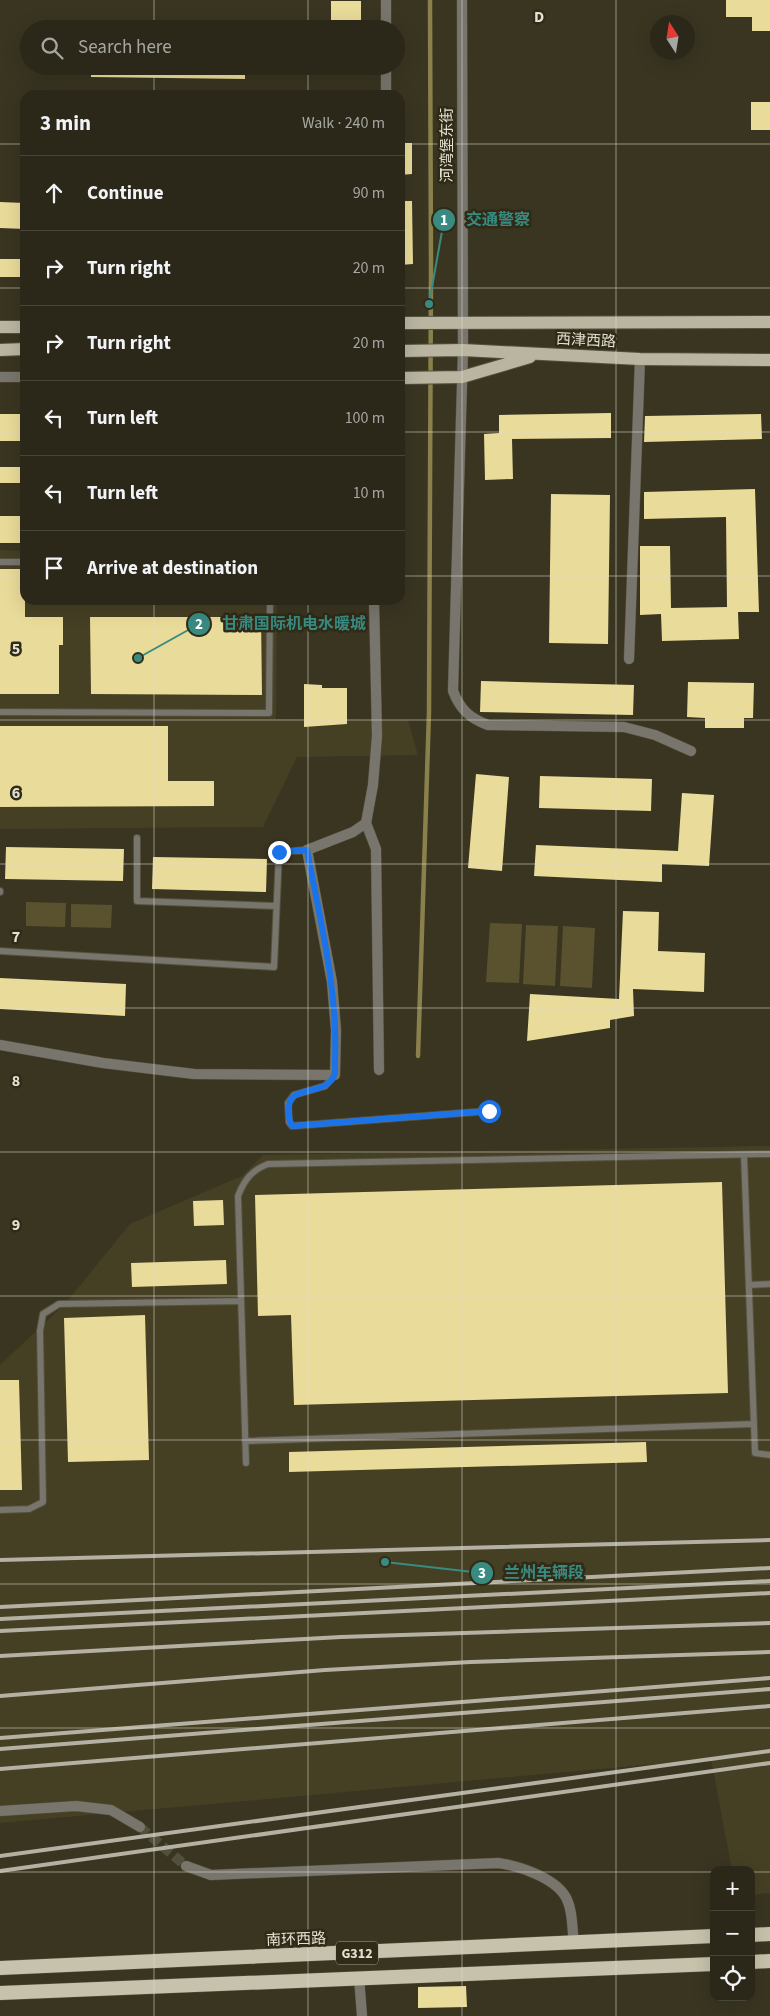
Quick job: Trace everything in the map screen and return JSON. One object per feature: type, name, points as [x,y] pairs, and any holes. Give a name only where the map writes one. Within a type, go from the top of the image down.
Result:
[{"type":"highway","points":[[755,1935],[770,1934]]},
{"type":"highway","name":"南环西路","points":[[0,1968],[710,1936]]},
{"type":"highway","points":[[755,1962],[770,1961]]},
{"type":"highway","name":"G312","points":[[0,1993],[710,1964]]},
{"type":"main road","name":"西津西路","points":[[405,323],[770,322]]},
{"type":"main road","points":[[0,327],[20,327]]},
{"type":"main road","points":[[0,350],[20,349]]},
{"type":"main road","name":"西津西路","points":[[405,351],[457,350],[640,358],[770,360]]},
{"type":"main road","points":[[405,378],[462,377],[540,354]]},
{"type":"street","points":[[386,0],[386,20]]},
{"type":"street","name":"河湾堡东街","points":[[462,0],[456,322],[457,350],[462,377],[453,691],[465,713],[476,721],[488,725],[624,727],[655,736],[691,751]]},
{"type":"street","points":[[386,75],[386,90]]},
{"type":"street","points":[[629,659],[640,358]]},
{"type":"street","points":[[0,377],[20,377]]},
{"type":"street","points":[[374,605],[376,736],[373,785],[366,823],[376,849],[379,1070]]},
{"type":"street","points":[[0,1045],[103,1063],[194,1074],[334,1075],[336,1030],[332,982],[307,850],[353,832],[366,823]]},
{"type":"street","points":[[0,1811],[76,1806],[111,1810],[140,1827]]},
{"type":"street","points":[[186,1866],[211,1875],[498,1863],[510,1865],[533,1872],[544,1878],[561,1893],[568,1902],[574,1942]]},
{"type":"street","points":[[359,1977],[362,2016]]},
{"type":"lane","points":[[0,562],[20,562]]},
{"type":"lane","points":[[0,712],[270,713],[270,605]]},
{"type":"lane","points":[[138,838],[137,901],[276,906]]},
{"type":"lane","points":[[0,950],[274,967],[279,852],[307,850]]},
{"type":"lane","points":[[334,1075],[325,1086],[294,1095],[288,1103],[289,1122],[292,1126],[489,1111]]},
{"type":"lane","points":[[246,1463],[238,1196],[246,1179],[252,1172],[268,1164],[770,1154]]},
{"type":"lane","points":[[744,1155],[755,1453],[770,1455]]},
{"type":"lane","points":[[749,1285],[770,1284]]},
{"type":"lane","points":[[0,1510],[29,1509],[43,1502],[40,1331],[43,1314],[59,1304],[241,1301]]},
{"type":"lane","points":[[245,1441],[754,1424]]},
{"type":"shaded area","points":[[0,550],[20,551],[20,605],[277,605],[276,719],[408,720],[418,755],[297,757],[263,827],[0,829]]},
{"type":"shaded area","points":[[26,902],[66,903],[65,927],[26,926]]},
{"type":"shaded area","points":[[71,904],[112,905],[111,928],[71,927]]},
{"type":"shaded area","points":[[490,923],[522,924],[519,983],[486,982]]},
{"type":"shaded area","points":[[526,925],[558,926],[555,986],[523,984]]},
{"type":"shaded area","points":[[563,926],[595,928],[592,988],[560,986]]},
{"type":"shaded area","points":[[770,1146],[770,1893],[755,1895],[755,1866],[731,1866],[711,1759],[0,1823],[0,1365],[65,1304],[130,1224],[242,1176],[263,1155]]},
{"type":"building","points":[[726,0],[770,0],[770,31],[752,31],[752,17],[726,17]]},
{"type":"building","points":[[331,1],[361,1],[361,20],[331,20]]},
{"type":"building","points":[[91,75],[245,75],[245,79],[91,77]]},
{"type":"building","points":[[751,102],[770,102],[770,130],[751,130]]},
{"type":"building","points":[[405,143],[412,143],[412,174],[405,175]]},
{"type":"building","points":[[405,201],[412,201],[413,264],[405,265]]},
{"type":"building","points":[[0,202],[20,203],[20,229],[0,228]]},
{"type":"building","points":[[0,259],[20,259],[20,277],[0,277]]},
{"type":"building","points":[[611,413],[611,438],[512,439],[513,479],[485,480],[484,434],[499,433],[499,415]]},
{"type":"building","points":[[0,414],[20,414],[20,441],[0,441]]},
{"type":"building","points":[[761,414],[762,439],[644,442],[645,416]]},
{"type":"building","points":[[0,467],[20,467],[20,483],[0,483]]},
{"type":"building","points":[[755,489],[759,612],[738,612],[739,639],[662,641],[661,614],[640,615],[640,546],[670,546],[671,608],[727,607],[726,517],[644,519],[644,492]]},
{"type":"building","points":[[551,494],[610,495],[608,644],[549,643]]},
{"type":"building","points":[[0,516],[20,516],[20,543],[0,543]]},
{"type":"building","points":[[0,569],[20,569],[20,605],[25,605],[25,617],[63,617],[63,645],[59,645],[59,694],[0,694]]},
{"type":"building","points":[[90,617],[261,617],[262,695],[91,694]]},
{"type":"building","points":[[481,681],[634,685],[633,715],[480,712]]},
{"type":"building","points":[[688,682],[754,683],[753,718],[744,718],[744,728],[705,728],[705,718],[687,717]]},
{"type":"building","points":[[304,684],[322,685],[322,688],[347,688],[347,724],[304,727]]},
{"type":"building","points":[[0,726],[168,726],[168,781],[214,781],[214,806],[0,807]]},
{"type":"building","points":[[476,774],[509,777],[502,871],[468,868]]},
{"type":"building","points":[[540,776],[652,779],[651,811],[539,808]]},
{"type":"building","points":[[682,793],[714,795],[709,866],[662,864],[662,882],[534,876],[536,845],[678,851]]},
{"type":"building","points":[[6,847],[124,849],[123,881],[5,879]]},
{"type":"building","points":[[153,857],[267,859],[266,892],[152,889]]},
{"type":"building","points":[[623,911],[659,912],[658,951],[705,953],[704,992],[633,989],[634,1016],[610,1020],[610,1028],[527,1041],[530,994],[619,999]]},
{"type":"building","points":[[0,978],[126,984],[125,1016],[0,1009]]},
{"type":"building","points":[[722,1182],[728,1393],[294,1405],[291,1315],[258,1316],[255,1195]]},
{"type":"building","points":[[223,1200],[224,1225],[194,1226],[193,1201]]},
{"type":"building","points":[[226,1260],[227,1284],[132,1287],[131,1263]]},
{"type":"building","points":[[145,1315],[149,1460],[68,1462],[64,1318]]},
{"type":"building","points":[[0,1380],[19,1380],[22,1490],[0,1490]]},
{"type":"building","points":[[646,1442],[647,1462],[289,1472],[289,1452]]},
{"type":"building","points":[[466,1986],[467,2007],[418,2008],[418,1987]]},
{"type":"waterway","points":[[418,1056],[429,712],[430,0]]},
{"type":"tunnel","points":[[140,1827],[186,1866]]},
{"type":"railway","points":[[0,1560],[770,1540]]},
{"type":"railway","points":[[0,1607],[770,1568]]},
{"type":"railway","points":[[0,1619],[770,1581]]},
{"type":"railway","points":[[0,1631],[770,1593]]},
{"type":"railway","points":[[0,1656],[341,1637],[770,1623]]},
{"type":"railway","points":[[0,1696],[325,1670],[471,1662],[770,1652]]},
{"type":"railway","points":[[0,1738],[770,1678]]},
{"type":"railway","points":[[0,1749],[770,1689]]},
{"type":"railway","points":[[0,1769],[770,1706]]},
{"type":"railway","points":[[0,1856],[770,1751]]},
{"type":"railway","points":[[0,1871],[770,1763]]},
{"type":"place","name":"交通警察","points":[[429,304]]},
{"type":"place","name":"甘肃国际机电水暖城","points":[[138,658]]},
{"type":"place","name":"兰州车辆段","points":[[385,1562]]},
{"type":"route","points":[[279,852],[307,850],[332,982],[336,1030],[334,1075],[325,1086],[294,1095],[288,1103],[289,1122],[292,1126],[489,1111]]}]
